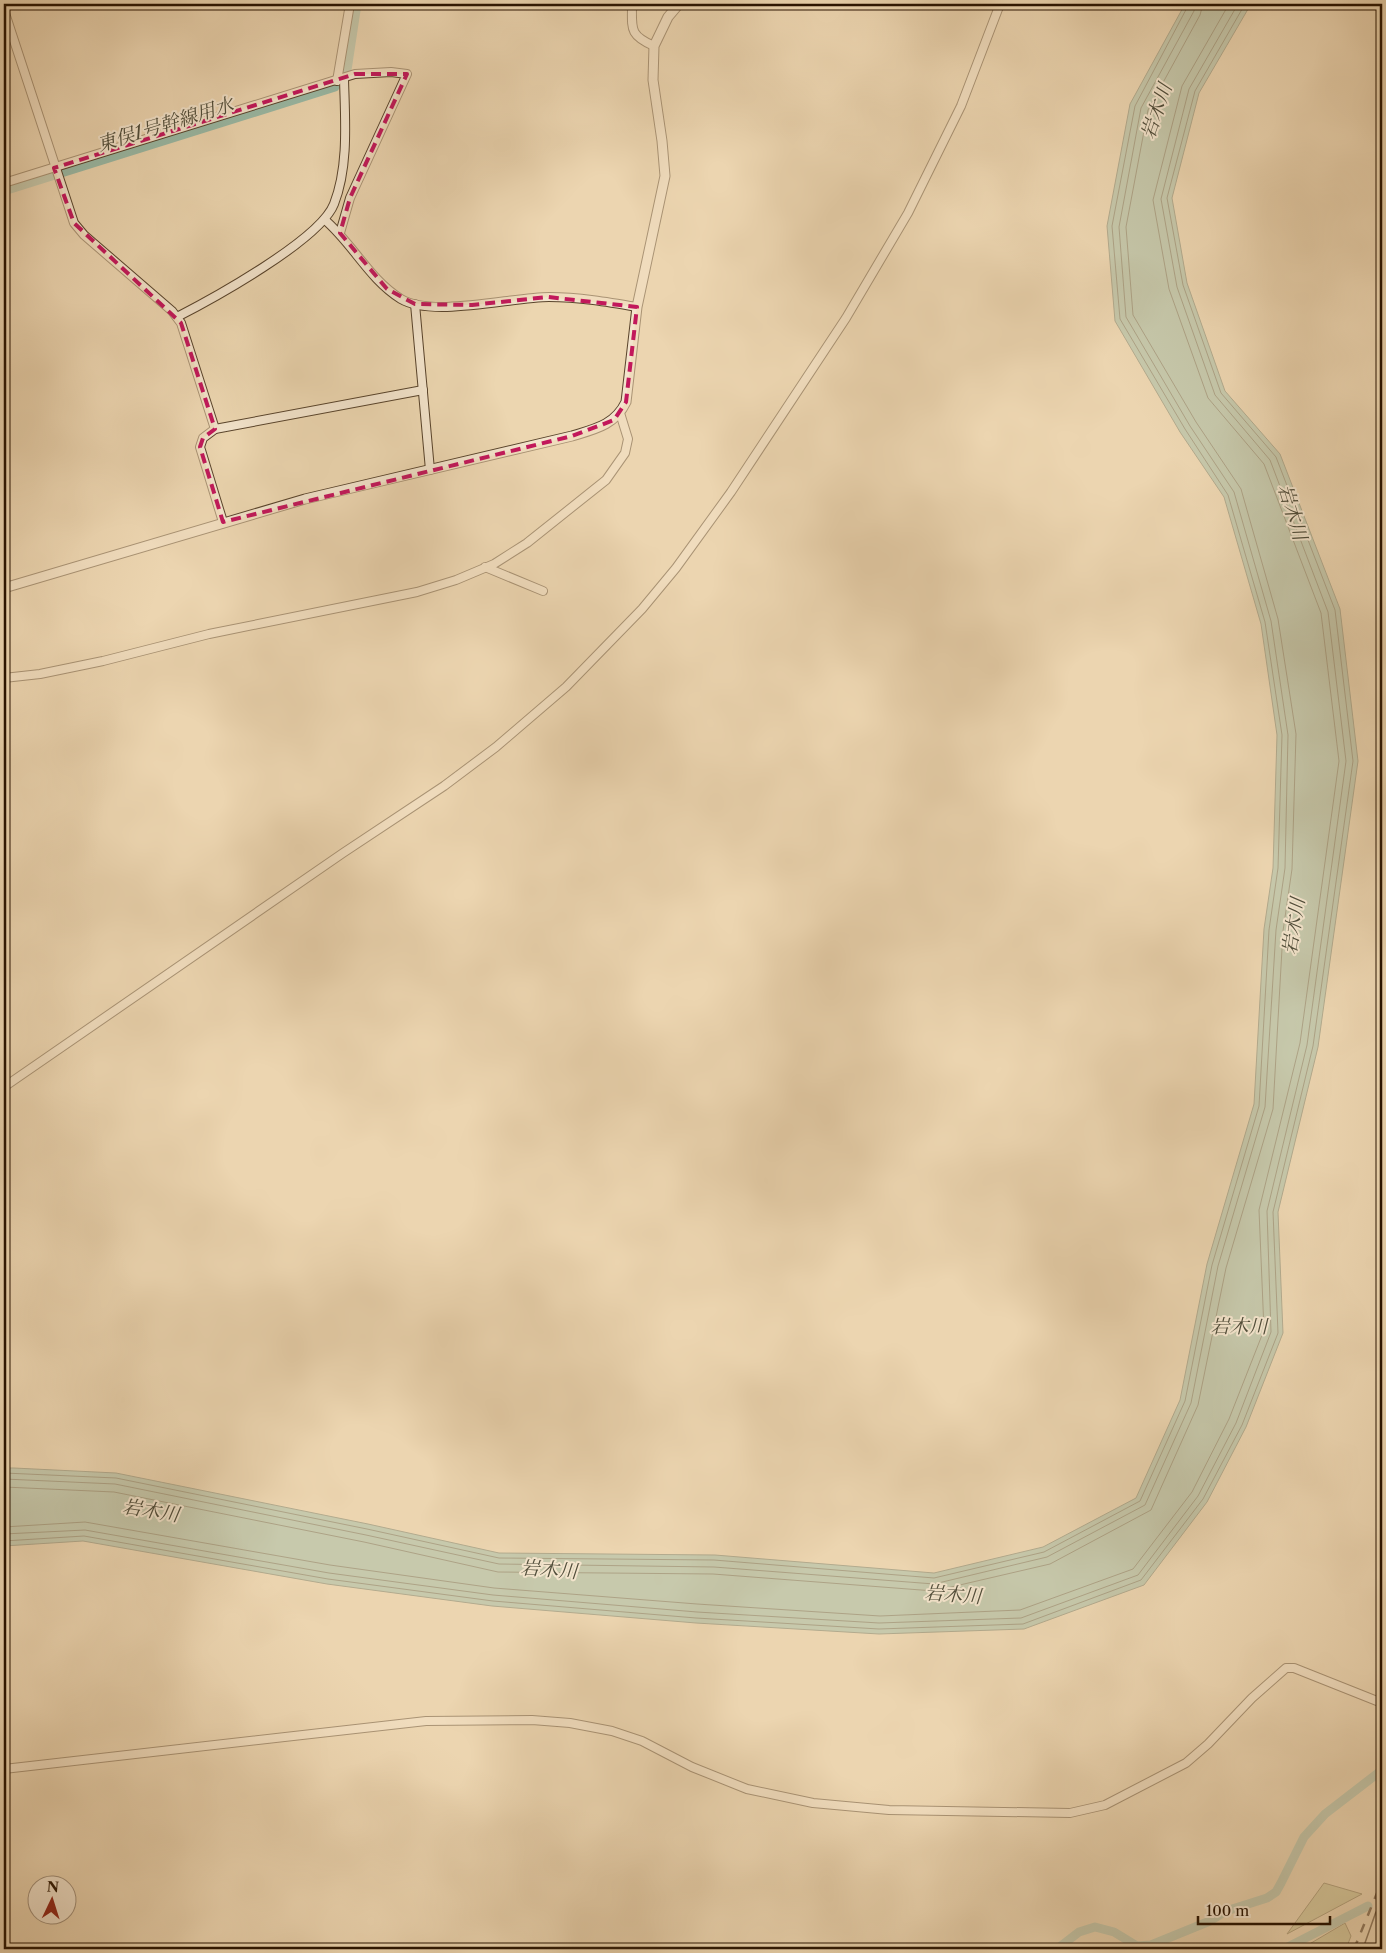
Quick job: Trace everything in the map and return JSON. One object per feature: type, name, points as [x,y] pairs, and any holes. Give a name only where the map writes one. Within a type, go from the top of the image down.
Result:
[{"type":"highway","points":[[1370,1949],[1382,1915]]},
{"type":"street","points":[[177,318],[224,293],[276,258],[325,220],[334,206],[345,144],[341,80],[350,4]]},
{"type":"street","points":[[632,4],[631,28],[639,40],[654,46]]},
{"type":"street","points":[[4,588],[305,499],[599,428],[620,414],[626,402],[637,307],[664,176],[662,141],[653,80],[654,46],[668,17],[679,4]]},
{"type":"street","points":[[4,1087],[343,853],[444,786],[496,747],[566,687],[642,609],[676,568],[731,492],[846,318],[908,213],[961,106],[1000,4]]},
{"type":"street","points":[[4,10],[74,223],[172,311],[177,318],[206,395],[216,429]]},
{"type":"street","points":[[4,183],[56,172],[355,74],[391,72],[407,74],[350,198],[340,233]]},
{"type":"street","points":[[325,220],[340,233],[366,268],[387,289],[414,304],[442,306],[472,305],[548,297],[596,300],[637,307]]},
{"type":"street","points":[[414,304],[430,470]]},
{"type":"street","points":[[223,522],[200,447],[203,438],[216,429],[423,390]]},
{"type":"street","points":[[4,678],[40,674],[208,634],[417,592],[456,580],[485,568],[527,543],[606,480],[619,464],[628,439],[620,414]]},
{"type":"street","points":[[485,568],[543,591]]},
{"type":"street","points":[[4,1770],[426,1721],[532,1720],[570,1723],[612,1731],[642,1741],[692,1768],[747,1789],[813,1803],[889,1810],[1070,1813],[1105,1805],[1186,1763],[1208,1744],[1280,1671],[1286,1668],[1294,1668],[1382,1703]]},
{"type":"highlighted area","points":[[355,74],[407,74],[350,198],[340,233],[387,289],[415,304],[472,305],[548,297],[637,307],[626,402],[614,420],[572,436],[223,522],[200,447],[203,438],[215,429],[181,323],[74,223],[54,168]]},
{"type":"shaded area","points":[[1324,1883],[1362,1894],[1287,1934]]},
{"type":"shaded area","points":[[1345,1923],[1351,1936],[1346,1949],[1301,1949]]},
{"type":"water","name":"岩木川","points":[[1185,4],[1251,4],[1199,93],[1172,198],[1187,283],[1225,391],[1280,454],[1340,609],[1358,761],[1318,1047],[1278,1212],[1283,1333],[1246,1427],[1207,1502],[1144,1585],[1024,1629],[879,1634],[696,1623],[492,1606],[327,1584],[83,1541],[4,1546],[4,1468],[116,1473],[368,1524],[499,1553],[715,1555],[934,1573],[1043,1547],[1136,1498],[1180,1400],[1207,1264],[1254,1104],[1264,929],[1273,868],[1277,735],[1261,624],[1224,497],[1180,432],[1115,321],[1107,226],[1130,104]]},
{"type":"waterway","name":"東俣1号幹線用水","points":[[347,70],[357,4]]},
{"type":"waterway","name":"東俣1号幹線用水","points":[[4,191],[335,87]]},
{"type":"waterway","points":[[1057,1949],[1079,1932],[1095,1927],[1114,1932],[1137,1946],[1151,1945],[1210,1921],[1226,1911],[1267,1898],[1276,1892],[1304,1837],[1325,1814],[1382,1770]]},
{"type":"waterway","points":[[1284,1949],[1368,1906]]},
{"type":"railway","points":[[1354,1949],[1382,1881]]}]
